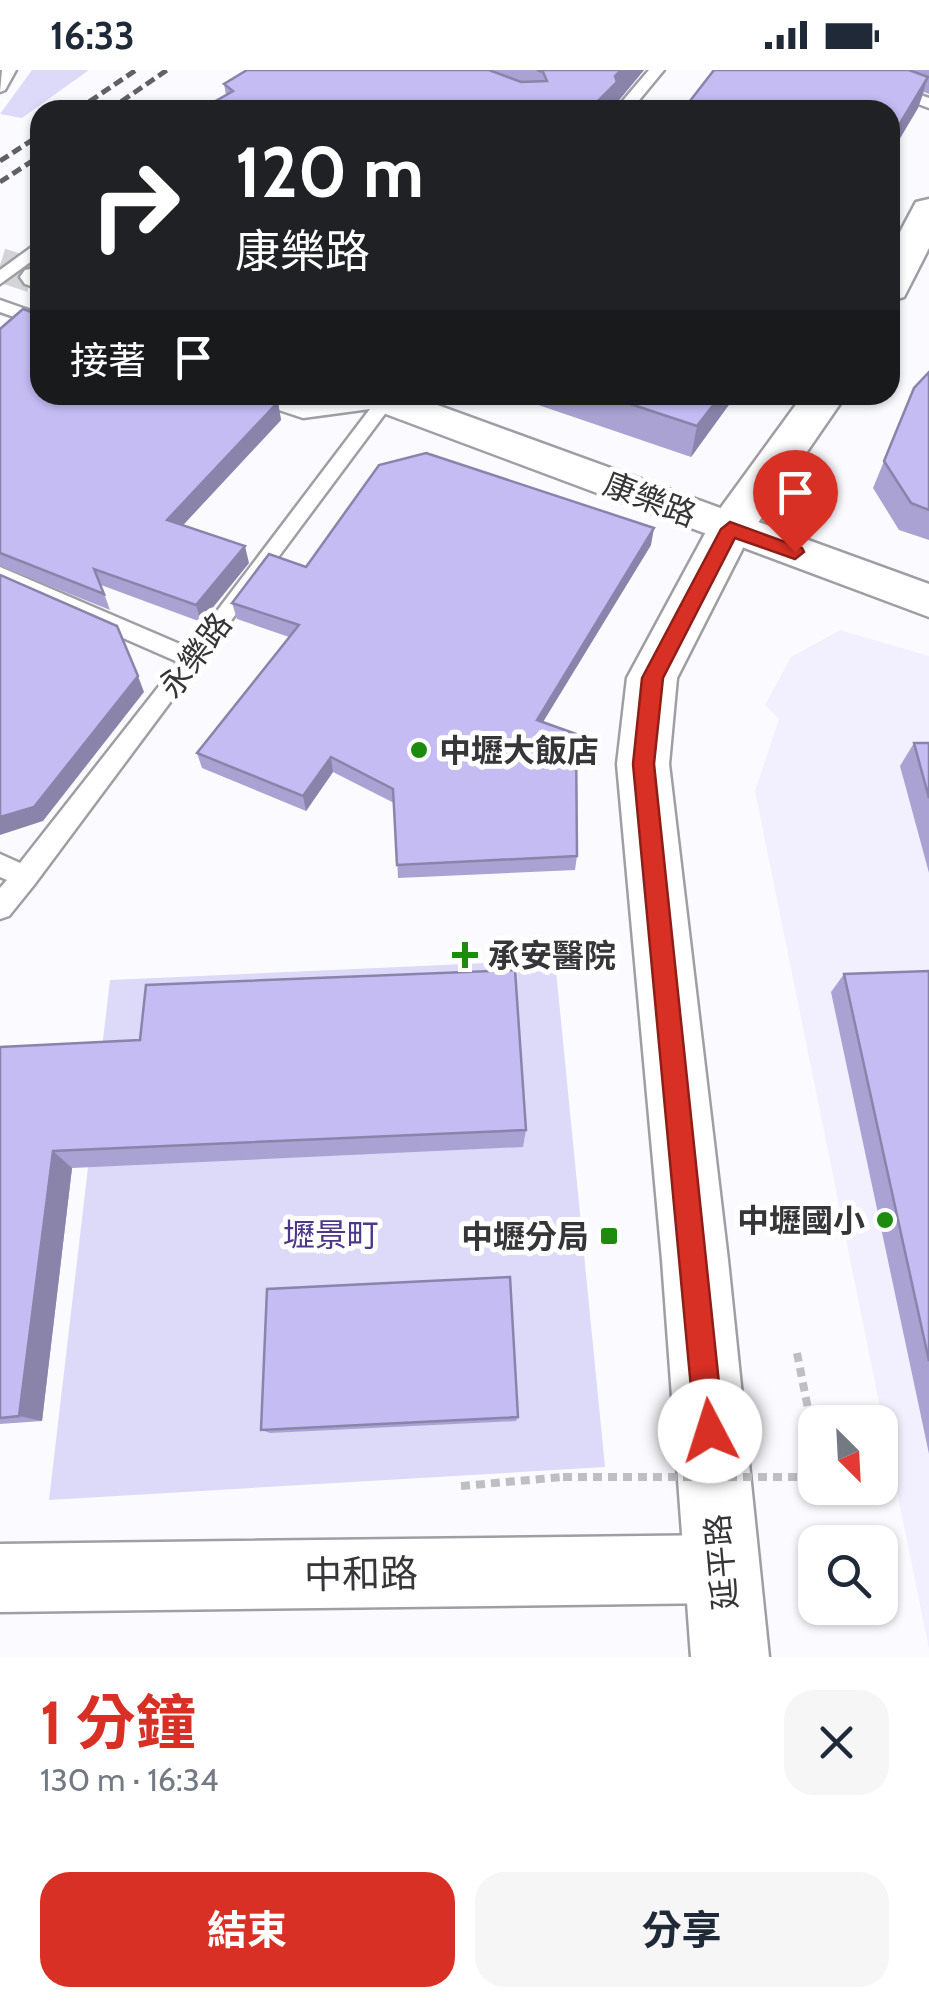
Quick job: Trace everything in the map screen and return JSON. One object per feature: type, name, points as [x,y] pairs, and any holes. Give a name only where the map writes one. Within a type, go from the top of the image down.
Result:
[{"type":"main road","points":[[900,269],[929,210]]},
{"type":"main road","name":"延平路","points":[[730,1657],[695,1260],[644,764],[652,678],[730,529],[818,405]]},
{"type":"street","name":"康樂路","points":[[406,405],[929,601]]},
{"type":"street","name":"中和路","points":[[0,1578],[721,1569]]},
{"type":"lane","points":[[0,87],[9,70]]},
{"type":"lane","points":[[632,100],[657,70]]},
{"type":"lane","points":[[831,70],[929,102]]},
{"type":"lane","points":[[0,280],[30,270]]},
{"type":"lane","points":[[0,306],[30,316]]},
{"type":"lane","points":[[283,405],[303,412],[338,405]]},
{"type":"lane","name":"永樂路","points":[[0,908],[193,659],[376,405]]},
{"type":"lane","points":[[0,574],[193,659]]},
{"type":"lane","points":[[0,864],[24,877]]},
{"type":"path","points":[[797,1353],[807,1405]]},
{"type":"path","points":[[461,1486],[563,1477],[798,1476]]},
{"type":"shaded area","name":"中壢國小","points":[[840,630],[929,656],[929,1649],[898,1496],[898,1405],[880,1405],[755,791],[779,719],[765,705],[791,657]]},
{"type":"green space","points":[[32,70],[89,70],[47,100],[30,100],[30,112],[22,118],[0,114]]},
{"type":"green space","name":"壢景町","points":[[555,960],[605,1467],[49,1500],[110,980]]},
{"type":"building","points":[[247,70],[489,70],[521,82],[547,81],[543,72],[537,70],[621,70],[615,76],[617,82],[599,100],[217,100],[233,91],[224,84]]},
{"type":"building","points":[[714,70],[909,70],[928,77],[900,123],[900,100],[691,100]]},
{"type":"building","points":[[23,309],[30,311],[30,405],[275,405],[167,520],[245,546],[196,605],[94,569],[104,594],[0,553],[0,329]]},
{"type":"building","points":[[929,372],[929,510],[911,503],[884,461],[914,388]]},
{"type":"building","points":[[633,405],[713,405],[697,426]]},
{"type":"building","points":[[426,453],[654,528],[537,720],[576,734],[577,856],[397,865],[393,789],[331,757],[303,796],[197,753],[299,625],[232,603],[269,554],[306,567],[379,465]]},
{"type":"building","points":[[0,575],[117,626],[138,676],[34,807],[0,817]]},
{"type":"building","points":[[914,743],[929,743],[929,798]]},
{"type":"building","points":[[515,970],[526,1130],[53,1151],[19,1416],[0,1418],[0,1047],[140,1040],[146,985]]},
{"type":"building","points":[[929,971],[929,1361],[844,974]]},
{"type":"building","points":[[510,1277],[518,1417],[261,1430],[267,1289]]},
{"type":"tunnel","points":[[0,265],[30,275]]},
{"type":"railway","points":[[92,100],[136,70]]},
{"type":"railway","points":[[124,100],[167,70]]},
{"type":"railway","points":[[0,161],[30,142]]},
{"type":"railway","points":[[0,182],[30,162]]},
{"type":"place","name":"中壢大飯店","points":[[419,750]]},
{"type":"place","name":"承安醫院","points":[[465,955]]},
{"type":"place","name":"中壢國小","points":[[885,1220]]},
{"type":"place","name":"中壢分局","points":[[609,1236]]},
{"type":"route","points":[[710,1431],[644,764],[646,736],[652,678],[730,529],[795,552]]}]
